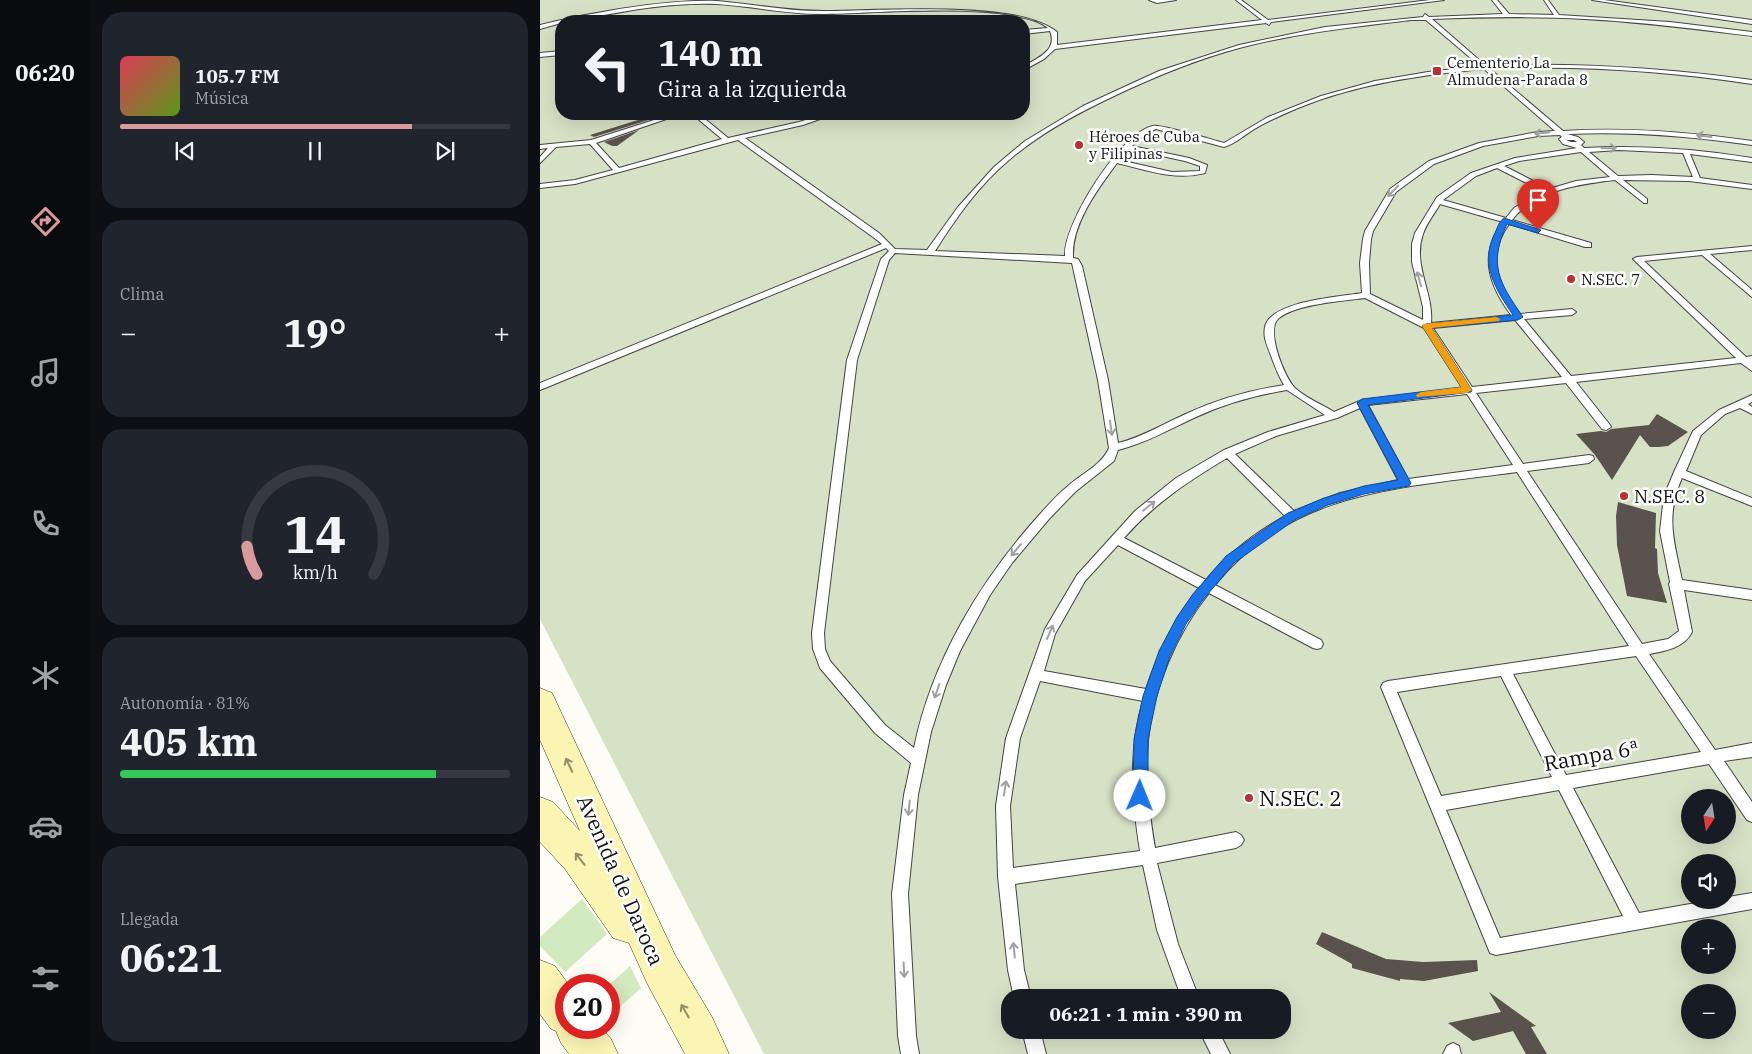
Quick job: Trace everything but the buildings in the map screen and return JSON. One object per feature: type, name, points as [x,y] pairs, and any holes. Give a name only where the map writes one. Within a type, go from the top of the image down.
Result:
[{"type":"main road","name":"Avenida de Daroca","points":[[540,703],[661,970],[707,1054]]},
{"type":"main road","points":[[540,815],[578,856],[661,970]]},
{"type":"main road","points":[[540,981],[555,1000]]},
{"type":"main road","points":[[584,1039],[596,1054]]},
{"type":"lane","points":[[1151,0],[1157,2],[1174,0]]},
{"type":"lane","points":[[1238,0],[1273,26]]},
{"type":"lane","points":[[1054,47],[1409,2],[1442,0]]},
{"type":"lane","points":[[1494,0],[1508,16]]},
{"type":"lane","points":[[1546,0],[1558,17]]},
{"type":"lane","points":[[1596,0],[1752,22]]},
{"type":"lane","points":[[1620,0],[1752,18]]},
{"type":"lane","points":[[597,15],[671,2],[726,2],[816,13],[971,5],[1029,15]]},
{"type":"lane","points":[[1409,2],[1417,8]]},
{"type":"lane","points":[[1422,13],[1560,131],[1566,137],[1562,139],[1564,142],[1578,146],[1685,150],[1752,160]]},
{"type":"lane","points":[[1030,15],[1036,17],[1052,29],[1056,38],[1054,47],[1044,57],[1030,65]]},
{"type":"lane","points":[[929,253],[961,208],[996,168],[1021,147],[1059,122],[1109,94],[1173,67],[1219,51],[1287,35],[1363,24],[1428,18],[1558,17],[1642,22],[1752,34]]},
{"type":"lane","points":[[540,27],[555,23]]},
{"type":"lane","points":[[1030,31],[1052,29]]},
{"type":"lane","points":[[1280,30],[1287,35]]},
{"type":"lane","points":[[540,55],[555,54]]},
{"type":"lane","points":[[1070,259],[1068,246],[1081,214],[1126,147],[1155,127],[1224,145],[1286,111],[1322,97],[1400,78],[1486,68],[1532,65],[1612,67],[1688,73],[1752,82]]},
{"type":"lane","points":[[540,147],[592,142],[654,120]]},
{"type":"lane","points":[[702,120],[727,140]]},
{"type":"lane","points":[[540,186],[575,182],[727,140],[813,120]]},
{"type":"lane","points":[[1366,295],[1365,247],[1369,230],[1378,210],[1393,191],[1410,176],[1444,158],[1486,143],[1560,131],[1670,132],[1752,143]]},
{"type":"lane","points":[[739,138],[876,235],[890,248]]},
{"type":"lane","points":[[592,142],[618,171]]},
{"type":"lane","points":[[1426,326],[1427,302],[1416,269],[1415,255],[1418,234],[1424,221],[1439,201],[1462,181],[1498,166],[1578,146]]},
{"type":"lane","points":[[1578,146],[1644,200]]},
{"type":"lane","points":[[540,161],[553,147]]},
{"type":"lane","points":[[1116,161],[1178,174],[1195,175],[1203,172],[1204,166],[1193,161],[1126,147]]},
{"type":"lane","points":[[1685,150],[1698,179]]},
{"type":"lane","points":[[1498,166],[1549,192]]},
{"type":"lane","points":[[1606,427],[1518,317],[1500,289],[1492,263],[1494,243],[1504,221],[1530,201],[1549,192],[1587,181],[1616,178],[1666,177],[1698,179],[1752,188]]},
{"type":"lane","points":[[1439,201],[1588,245]]},
{"type":"lane","points":[[890,248],[852,360],[818,633],[819,649],[825,664],[880,729],[918,760]]},
{"type":"lane","points":[[540,387],[890,248],[929,253],[1070,259],[1078,266],[1114,448],[1110,458],[1071,489],[1044,516],[1008,560],[986,592],[955,649],[939,685],[924,732],[911,795],[900,894],[907,1036],[910,1054]]},
{"type":"lane","points":[[1752,248],[1637,259],[1748,359],[1752,368]]},
{"type":"lane","points":[[1704,253],[1752,294]]},
{"type":"lane","points":[[1334,416],[1292,390],[1283,376],[1269,339],[1269,326],[1276,316],[1298,306],[1366,295],[1426,326],[1639,650],[1752,815]]},
{"type":"lane","points":[[1426,326],[1572,312]]},
{"type":"lane","points":[[1021,989],[1016,970],[1006,877],[1003,806],[1013,738],[1049,633],[1081,578],[1139,514],[1180,481],[1228,454],[1272,434],[1334,416],[1362,403],[1748,359]]},
{"type":"lane","points":[[1114,448],[1137,442],[1194,414],[1258,392],[1290,387]]},
{"type":"lane","points":[[1752,398],[1722,412],[1697,433],[1669,496],[1666,531],[1686,632],[1680,640],[1669,645],[1639,650],[1388,687],[1496,947],[1752,901]]},
{"type":"lane","points":[[1362,403],[1405,483]]},
{"type":"lane","points":[[1739,403],[1752,411]]},
{"type":"lane","points":[[1228,454],[1292,516]]},
{"type":"lane","points":[[1188,989],[1164,928],[1148,857],[1140,796],[1141,739],[1150,696],[1164,655],[1177,629],[1205,586],[1230,559],[1292,516],[1324,502],[1364,490],[1405,483],[1590,459]]},
{"type":"lane","points":[[1679,472],[1752,502]]},
{"type":"lane","points":[[1116,539],[1317,644]]},
{"type":"lane","points":[[1675,584],[1752,595]]},
{"type":"lane","points":[[1505,671],[1635,923]]},
{"type":"lane","points":[[1036,675],[1150,696]]},
{"type":"lane","name":"Rampa 6ª","points":[[1437,804],[1712,755],[1752,750]]},
{"type":"lane","points":[[1006,877],[1148,857],[1236,840]]},
{"type":"lane","points":[[1033,1039],[1037,1054]]},
{"type":"lane","points":[[1212,1039],[1217,1053]]},
{"type":"green space","points":[[540,0],[1752,0],[1752,1054],[764,1054],[540,619]]},
{"type":"green space","points":[[582,899],[607,934],[565,972],[540,946],[540,937]]},
{"type":"green space","points":[[630,966],[641,988],[620,1007],[620,975]]},
{"type":"slow traffic","points":[[1421,395],[1467,390],[1426,326],[1496,319]]},
{"type":"place","name":"Cementerio La Almudena-Parada 8","points":[[1437,71]]},
{"type":"place","name":"Héroes de Cuba y Filipinas","points":[[1079,145]]},
{"type":"place","name":"N.SEC. 7","points":[[1571,279]]},
{"type":"place","name":"N.SEC. 8","points":[[1624,496]]},
{"type":"place","name":"N.SEC. 2","points":[[1249,798]]},
{"type":"route","points":[[1140,796],[1141,739],[1150,696],[1164,655],[1182,620],[1205,586],[1230,559],[1292,516],[1324,502],[1364,490],[1405,483],[1362,403],[1467,390],[1426,326],[1518,317],[1500,289],[1492,263],[1494,243],[1504,221],[1538,230]]}]
